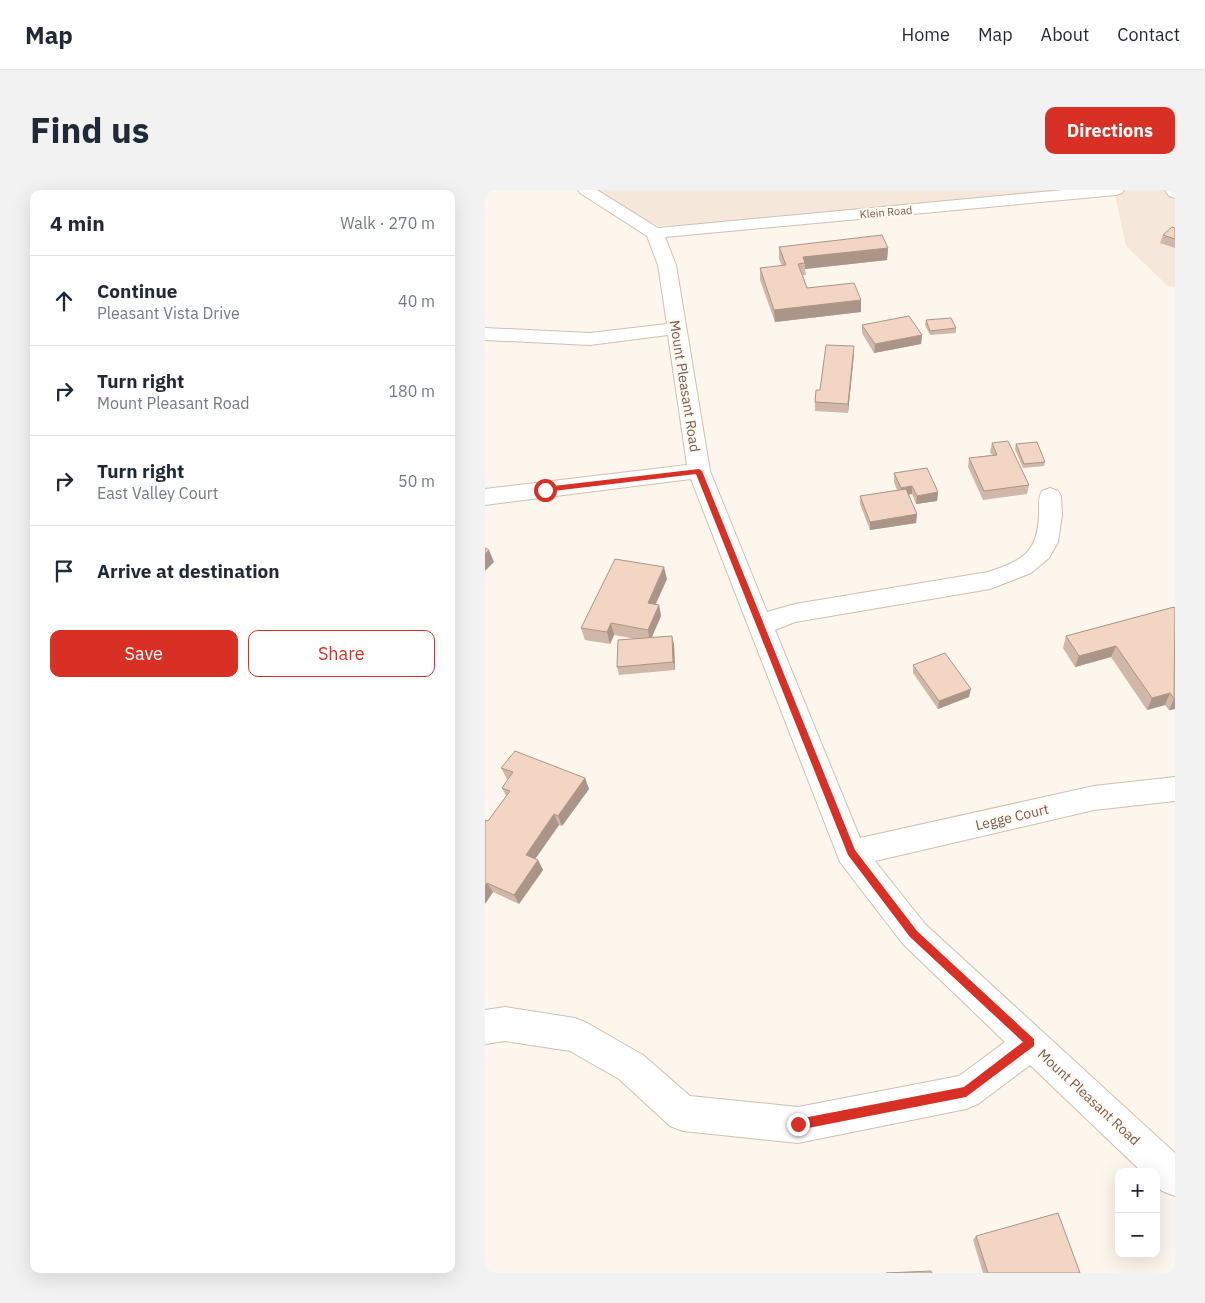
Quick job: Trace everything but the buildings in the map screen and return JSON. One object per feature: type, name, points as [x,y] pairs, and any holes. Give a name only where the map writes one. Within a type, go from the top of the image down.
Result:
[{"type":"street","points":[[586,190],[655,233]]},
{"type":"street","points":[[942,190],[949,206]]},
{"type":"street","name":"Klein Road","points":[[655,233],[1116,190]]},
{"type":"street","name":"Mount Pleasant Road","points":[[655,233],[667,265],[699,471],[851,853],[914,934],[1175,1178]]},
{"type":"street","points":[[485,334],[590,339],[677,328]]},
{"type":"street","points":[[485,497],[699,471]]},
{"type":"street","points":[[760,626],[779,617],[795,613],[990,580],[1012,573],[1040,555],[1047,544],[1051,526],[1050,496]]},
{"type":"street","name":"Legge Court","points":[[851,853],[1094,798],[1175,790]]},
{"type":"street","points":[[485,1027],[505,1024],[575,1035],[631,1067],[683,1113],[798,1124],[966,1092],[1031,1043]]},
{"type":"shaded area","points":[[591,190],[1087,190],[965,207],[659,226],[621,209]]},
{"type":"shaded area","points":[[1114,190],[1175,190],[1175,287],[1168,286],[1126,246]]},
{"type":"route","points":[[545,490],[699,471],[851,853],[914,934],[1031,1043],[966,1092],[798,1124]]}]
